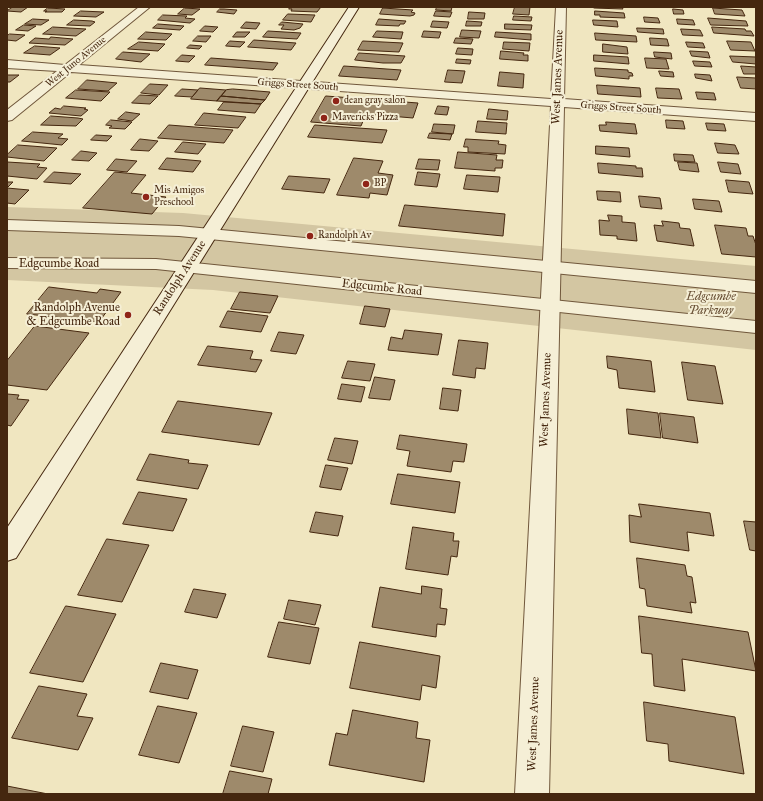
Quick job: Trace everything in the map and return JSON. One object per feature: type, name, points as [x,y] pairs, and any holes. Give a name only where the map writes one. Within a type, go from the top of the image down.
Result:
[{"type":"street","name":"West Juno Avenue","points":[[7,117],[145,7]]},
{"type":"street","name":"Randolph Avenue","points":[[7,550],[354,7]]},
{"type":"street","name":"West James Avenue","points":[[532,794],[561,7]]},
{"type":"street","name":"Griggs Street South","points":[[7,64],[756,117]]},
{"type":"street","points":[[7,225],[209,234],[756,287]]},
{"type":"street","name":"Edgcumbe Road","points":[[7,263],[156,264],[756,327]]},
{"type":"green space","name":"Edgcumbe Parkway","points":[[7,207],[183,213],[756,266],[756,350],[213,290],[7,280]]},
{"type":"building","points":[[13,7],[28,7],[21,12],[7,11]]},
{"type":"building","points":[[291,7],[321,7],[317,12],[291,11],[292,9],[289,9]]},
{"type":"building","points":[[437,7],[452,7],[451,11],[436,10]]},
{"type":"building","points":[[515,7],[530,7],[529,15],[513,14]]},
{"type":"building","points":[[622,7],[623,9],[594,8]]},
{"type":"building","points":[[48,8],[65,9],[62,12],[44,11]]},
{"type":"building","points":[[185,8],[200,9],[192,15],[178,14]]},
{"type":"building","points":[[383,8],[413,10],[411,12],[415,13],[414,15],[410,16],[380,14]]},
{"type":"building","points":[[713,8],[742,10],[745,16],[715,14]]},
{"type":"building","points":[[220,9],[237,10],[234,14],[217,12]]},
{"type":"building","points":[[673,9],[683,10],[684,14],[674,14]]},
{"type":"building","points":[[81,11],[104,12],[96,17],[74,16]]},
{"type":"building","points":[[436,11],[452,12],[450,17],[434,16]]},
{"type":"building","points":[[595,11],[624,13],[625,18],[600,17],[600,15],[595,15]]},
{"type":"building","points":[[469,12],[485,13],[484,19],[468,19]]},
{"type":"building","points":[[288,14],[315,15],[311,22],[283,20]]},
{"type":"building","points":[[163,15],[187,16],[185,18],[195,19],[190,23],[158,20]]},
{"type":"building","points":[[514,16],[532,17],[531,21],[513,20]]},
{"type":"building","points":[[644,17],[658,18],[660,23],[645,22]]},
{"type":"building","points":[[708,18],[746,21],[748,26],[711,25]]},
{"type":"building","points":[[33,19],[49,20],[41,25],[25,24]]},
{"type":"building","points":[[379,19],[406,21],[404,24],[400,24],[399,26],[376,25]]},
{"type":"building","points":[[677,19],[693,20],[695,25],[678,24]]},
{"type":"building","points":[[74,20],[95,22],[90,26],[67,25]]},
{"type":"building","points":[[593,20],[617,21],[618,27],[594,25]]},
{"type":"building","points":[[433,21],[449,22],[447,28],[431,27]]},
{"type":"building","points":[[467,21],[482,22],[481,26],[466,26]]},
{"type":"building","points":[[246,22],[260,23],[256,29],[241,28]]},
{"type":"building","points":[[282,22],[303,24],[300,28],[294,30],[281,29],[284,25],[279,25]]},
{"type":"building","points":[[158,24],[184,26],[180,30],[153,28]]},
{"type":"building","points":[[505,24],[532,25],[531,30],[505,29]]},
{"type":"building","points":[[24,25],[36,26],[28,31],[16,30]]},
{"type":"building","points":[[205,26],[218,27],[213,32],[200,31]]},
{"type":"building","points":[[53,27],[86,29],[76,36],[43,34]]},
{"type":"building","points":[[712,27],[745,29],[746,31],[751,31],[754,36],[714,33]]},
{"type":"building","points":[[637,28],[663,29],[664,34],[638,32]]},
{"type":"building","points":[[681,29],[700,30],[703,36],[683,35]]},
{"type":"building","points":[[462,30],[481,31],[479,38],[460,37]]},
{"type":"building","points":[[268,31],[301,33],[297,39],[263,37]]},
{"type":"building","points":[[377,31],[403,32],[401,39],[373,37]]},
{"type":"building","points":[[424,31],[441,32],[439,38],[422,37]]},
{"type":"building","points":[[146,32],[172,34],[166,40],[138,39]]},
{"type":"building","points":[[237,32],[250,32],[245,37],[233,37]]},
{"type":"building","points":[[496,32],[531,34],[531,40],[495,37]]},
{"type":"building","points":[[595,33],[636,36],[637,42],[596,40]]},
{"type":"building","points":[[10,34],[25,35],[16,41],[7,40],[7,36]]},
{"type":"building","points":[[198,36],[211,36],[206,42],[193,41]]},
{"type":"building","points":[[51,37],[73,39],[65,45],[29,43],[35,38],[49,39]]},
{"type":"building","points":[[456,38],[473,39],[471,44],[454,43]]},
{"type":"building","points":[[650,38],[667,39],[669,46],[651,45]]},
{"type":"building","points":[[254,40],[296,43],[291,50],[248,47]]},
{"type":"building","points":[[230,41],[245,42],[240,47],[226,46]]},
{"type":"building","points":[[363,41],[403,43],[399,52],[358,50]]},
{"type":"building","points":[[727,41],[751,42],[755,51],[731,50]]},
{"type":"building","points":[[139,42],[165,44],[158,51],[128,49]]},
{"type":"building","points":[[504,42],[530,43],[529,51],[503,49]]},
{"type":"building","points":[[686,42],[703,43],[705,48],[688,47]]},
{"type":"building","points":[[603,44],[627,47],[628,54],[603,52]]},
{"type":"building","points":[[190,45],[202,46],[199,49],[187,48]]},
{"type":"building","points":[[35,46],[60,48],[50,55],[24,53]]},
{"type":"building","points":[[458,48],[473,49],[472,55],[456,54]]},
{"type":"building","points":[[501,51],[524,53],[523,55],[528,55],[528,61],[500,59]]},
{"type":"building","points":[[690,51],[708,52],[710,58],[692,56]]},
{"type":"building","points":[[123,52],[150,54],[141,62],[116,59]]},
{"type":"building","points":[[654,52],[671,53],[672,59],[655,57]]},
{"type":"building","points":[[359,53],[405,56],[401,63],[383,63],[355,60]]},
{"type":"building","points":[[182,55],[195,56],[189,62],[176,61]]},
{"type":"building","points":[[594,55],[628,57],[629,64],[594,61]]},
{"type":"building","points":[[730,56],[756,57],[756,64],[733,62]]},
{"type":"building","points":[[211,58],[278,63],[273,70],[205,65]]},
{"type":"building","points":[[645,58],[666,59],[669,69],[647,68]]},
{"type":"building","points":[[457,59],[471,60],[470,64],[456,63]]},
{"type":"building","points":[[693,61],[710,62],[712,67],[695,66]]},
{"type":"building","points":[[344,66],[401,70],[397,80],[339,76]]},
{"type":"building","points":[[741,66],[756,67],[756,74],[744,74]]},
{"type":"building","points":[[595,68],[628,70],[628,72],[632,73],[633,76],[629,76],[629,79],[596,76]]},
{"type":"building","points":[[448,70],[465,71],[462,83],[445,82]]},
{"type":"building","points":[[659,71],[673,72],[674,77],[661,76]]},
{"type":"building","points":[[500,72],[524,74],[523,88],[498,86]]},
{"type":"building","points":[[695,74],[710,75],[712,81],[696,78]]},
{"type":"building","points":[[7,75],[19,75],[10,82],[7,82]]},
{"type":"building","points":[[737,77],[756,78],[756,89],[741,88]]},
{"type":"building","points":[[87,80],[117,83],[108,91],[78,89]]},
{"type":"building","points":[[150,84],[168,85],[159,95],[141,93]]},
{"type":"building","points":[[597,85],[640,88],[641,97],[598,94]]},
{"type":"building","points":[[200,88],[226,90],[217,101],[191,99]]},
{"type":"building","points":[[656,88],[679,89],[682,99],[658,98]]},
{"type":"building","points":[[182,89],[198,90],[192,97],[175,96]]},
{"type":"building","points":[[233,89],[270,92],[265,100],[221,96],[226,90]]},
{"type":"building","points":[[76,90],[110,92],[101,101],[66,98]]},
{"type":"building","points":[[696,92],[714,93],[716,100],[698,99]]},
{"type":"building","points":[[140,95],[158,96],[150,104],[132,103]]},
{"type":"building","points":[[221,96],[265,100],[261,104],[217,101]]},
{"type":"building","points":[[326,96],[418,103],[413,118],[366,114],[361,126],[311,122]]},
{"type":"building","points":[[224,102],[261,104],[255,113],[218,110]]},
{"type":"building","points":[[64,106],[86,108],[84,109],[88,110],[81,116],[49,113],[55,108],[60,109]]},
{"type":"building","points":[[438,106],[449,107],[447,115],[435,114]]},
{"type":"building","points":[[489,109],[508,111],[507,120],[487,119]]},
{"type":"building","points":[[126,112],[140,114],[132,121],[118,119]]},
{"type":"building","points":[[204,113],[246,117],[238,128],[195,125]]},
{"type":"building","points":[[51,116],[83,119],[76,126],[41,125]]},
{"type":"building","points":[[111,120],[132,122],[125,129],[109,128],[112,126],[106,125]]},
{"type":"building","points":[[666,120],[683,121],[685,129],[667,128]]},
{"type":"building","points":[[478,121],[507,123],[506,134],[476,132]]},
{"type":"building","points":[[606,122],[635,124],[637,134],[600,131],[599,125],[606,125]]},
{"type":"building","points":[[706,123],[724,124],[726,131],[708,130]]},
{"type":"building","points":[[434,124],[455,125],[453,134],[432,132]]},
{"type":"building","points":[[169,125],[233,130],[224,143],[158,138]]},
{"type":"building","points":[[315,125],[387,130],[382,143],[308,137]]},
{"type":"building","points":[[33,132],[63,134],[58,138],[68,139],[62,145],[22,141]]},
{"type":"building","points":[[430,133],[452,134],[450,140],[428,138]]},
{"type":"building","points":[[96,135],[112,136],[107,141],[91,140]]},
{"type":"building","points":[[140,139],[158,141],[149,151],[131,150]]},
{"type":"building","points":[[466,139],[499,141],[498,144],[506,145],[505,154],[468,152],[468,147],[464,147]]},
{"type":"building","points":[[183,142],[206,144],[198,154],[175,152]]},
{"type":"building","points":[[715,143],[735,145],[739,154],[718,153]]},
{"type":"building","points":[[18,145],[57,148],[44,161],[7,157],[7,155]]},
{"type":"building","points":[[596,146],[629,148],[630,157],[596,154]]},
{"type":"building","points":[[81,151],[97,153],[89,161],[72,160]]},
{"type":"building","points":[[458,152],[497,155],[496,160],[503,160],[502,168],[495,168],[495,171],[455,168]]},
{"type":"building","points":[[674,154],[693,155],[695,162],[675,161]]},
{"type":"building","points":[[167,158],[201,161],[193,172],[159,169]]},
{"type":"building","name":"BP","points":[[354,158],[383,161],[378,173],[393,175],[387,195],[370,193],[369,198],[337,195]]},
{"type":"building","points":[[116,159],[137,161],[127,172],[107,170]]},
{"type":"building","points":[[419,159],[440,160],[438,170],[416,169]]},
{"type":"building","points":[[7,162],[40,164],[37,167],[47,168],[37,179],[7,176]]},
{"type":"building","points":[[678,162],[697,163],[699,172],[680,170]]},
{"type":"building","points":[[718,162],[738,164],[741,174],[721,172]]},
{"type":"building","points":[[598,163],[636,166],[636,168],[642,168],[643,177],[599,173]]},
{"type":"building","points":[[54,172],[81,174],[71,184],[44,182]]},
{"type":"building","points":[[115,172],[146,175],[131,193],[166,197],[152,214],[83,208]]},
{"type":"building","points":[[418,172],[440,174],[437,187],[415,185]]},
{"type":"building","points":[[467,175],[500,177],[498,192],[464,189]]},
{"type":"building","points":[[289,176],[330,179],[324,193],[282,189]]},
{"type":"building","points":[[726,180],[749,182],[753,194],[729,192]]},
{"type":"building","points":[[7,182],[13,182],[7,188]]},
{"type":"building","points":[[7,188],[29,190],[15,204],[7,203]]},
{"type":"building","points":[[597,191],[620,192],[621,202],[598,200]]},
{"type":"building","points":[[639,196],[660,198],[662,209],[641,207]]},
{"type":"building","points":[[693,199],[719,201],[722,212],[695,209]]},
{"type":"building","points":[[405,205],[505,214],[503,236],[399,226]]},
{"type":"building","points":[[608,215],[622,216],[622,222],[635,223],[637,241],[617,239],[617,236],[600,235],[599,220],[609,221]]},
{"type":"building","points":[[662,221],[679,223],[680,228],[690,229],[694,246],[657,241],[654,225],[663,226]]},
{"type":"building","points":[[715,225],[746,228],[748,236],[753,236],[756,245],[756,257],[722,254]]},
{"type":"building","points":[[49,287],[97,293],[100,289],[121,292],[99,322],[27,314]]},
{"type":"building","points":[[240,292],[278,296],[270,313],[231,309]]},
{"type":"building","points":[[365,306],[390,309],[385,327],[360,324]]},
{"type":"building","points":[[228,311],[268,316],[261,332],[220,327]]},
{"type":"building","points":[[35,326],[89,333],[47,390],[7,385],[7,361]]},
{"type":"building","points":[[405,330],[442,334],[438,355],[388,350],[391,337],[402,339]]},
{"type":"building","points":[[279,332],[304,335],[296,354],[271,351]]},
{"type":"building","points":[[459,340],[488,343],[485,369],[476,368],[475,378],[453,375]]},
{"type":"building","points":[[208,346],[253,351],[250,359],[262,360],[256,372],[198,365]]},
{"type":"building","points":[[607,356],[651,361],[655,392],[619,388],[617,370],[608,368]]},
{"type":"building","points":[[348,361],[375,364],[370,381],[342,378]]},
{"type":"building","points":[[682,362],[715,366],[723,404],[688,400]]},
{"type":"building","points":[[375,377],[395,380],[390,400],[369,398]]},
{"type":"building","points":[[342,384],[365,387],[361,402],[338,399]]},
{"type":"building","points":[[443,388],[461,390],[458,411],[440,409]]},
{"type":"building","points":[[7,394],[19,395],[17,399],[29,400],[11,426],[7,425]]},
{"type":"building","points":[[178,401],[272,413],[259,445],[162,432]]},
{"type":"building","points":[[627,409],[658,413],[661,438],[629,434]]},
{"type":"building","points":[[660,413],[694,417],[698,443],[663,438]]},
{"type":"building","points":[[400,435],[467,444],[464,462],[453,461],[451,472],[407,466],[410,451],[397,449]]},
{"type":"building","points":[[335,438],[358,441],[352,464],[328,460]]},
{"type":"building","points":[[150,454],[189,460],[188,463],[208,465],[198,489],[137,480]]},
{"type":"building","points":[[326,465],[348,468],[341,490],[320,487]]},
{"type":"building","points":[[398,474],[460,482],[455,513],[391,504]]},
{"type":"building","points":[[139,492],[187,499],[173,531],[123,524]]},
{"type":"building","points":[[639,504],[710,513],[714,536],[687,532],[689,551],[630,542],[629,515],[641,517]]},
{"type":"building","points":[[316,512],[343,516],[338,536],[310,532]]},
{"type":"building","points":[[744,521],[756,522],[756,551],[750,550]]},
{"type":"building","points":[[413,527],[454,533],[453,541],[459,541],[457,557],[451,556],[448,575],[406,569]]},
{"type":"building","points":[[107,539],[149,545],[122,602],[78,595]]},
{"type":"building","points":[[637,558],[685,565],[687,576],[692,577],[696,603],[690,602],[692,613],[647,606],[645,589],[640,588]]},
{"type":"building","points":[[422,586],[442,589],[440,608],[447,609],[445,625],[437,624],[436,637],[372,627],[380,587],[421,594]]},
{"type":"building","points":[[194,589],[226,594],[217,618],[185,612]]},
{"type":"building","points":[[289,600],[321,605],[315,625],[284,619]]},
{"type":"building","points":[[66,606],[116,614],[83,682],[30,673]]},
{"type":"building","points":[[639,616],[748,632],[756,671],[682,659],[685,691],[654,686],[652,654],[642,653]]},
{"type":"building","points":[[279,622],[319,628],[310,664],[268,657]]},
{"type":"building","points":[[360,642],[440,656],[436,688],[422,685],[420,700],[350,688]]},
{"type":"building","points":[[161,663],[198,670],[188,699],[150,692]]},
{"type":"building","points":[[39,686],[87,694],[77,716],[93,718],[78,750],[12,738]]},
{"type":"building","points":[[644,702],[735,717],[744,774],[669,761],[668,744],[647,741]]},
{"type":"building","points":[[158,706],[197,713],[179,763],[139,755]]},
{"type":"building","points":[[353,710],[418,722],[416,738],[430,740],[424,782],[329,765],[336,733],[347,735]]},
{"type":"building","points":[[243,726],[274,732],[263,772],[231,766]]},
{"type":"building","points":[[230,771],[272,779],[268,794],[223,794]]},
{"type":"building","points":[[7,786],[48,794],[7,794]]},
{"type":"place","name":"dean gray salon","points":[[336,101]]},
{"type":"place","name":"Mavericks Pizza","points":[[324,118]]},
{"type":"place","name":"BP","points":[[366,184]]},
{"type":"place","name":"Mis Amigos Preschool","points":[[146,197]]},
{"type":"place","name":"Randolph Av","points":[[310,236]]},
{"type":"place","name":"Randolph Avenue & Edgcumbe Road","points":[[128,315]]}]
